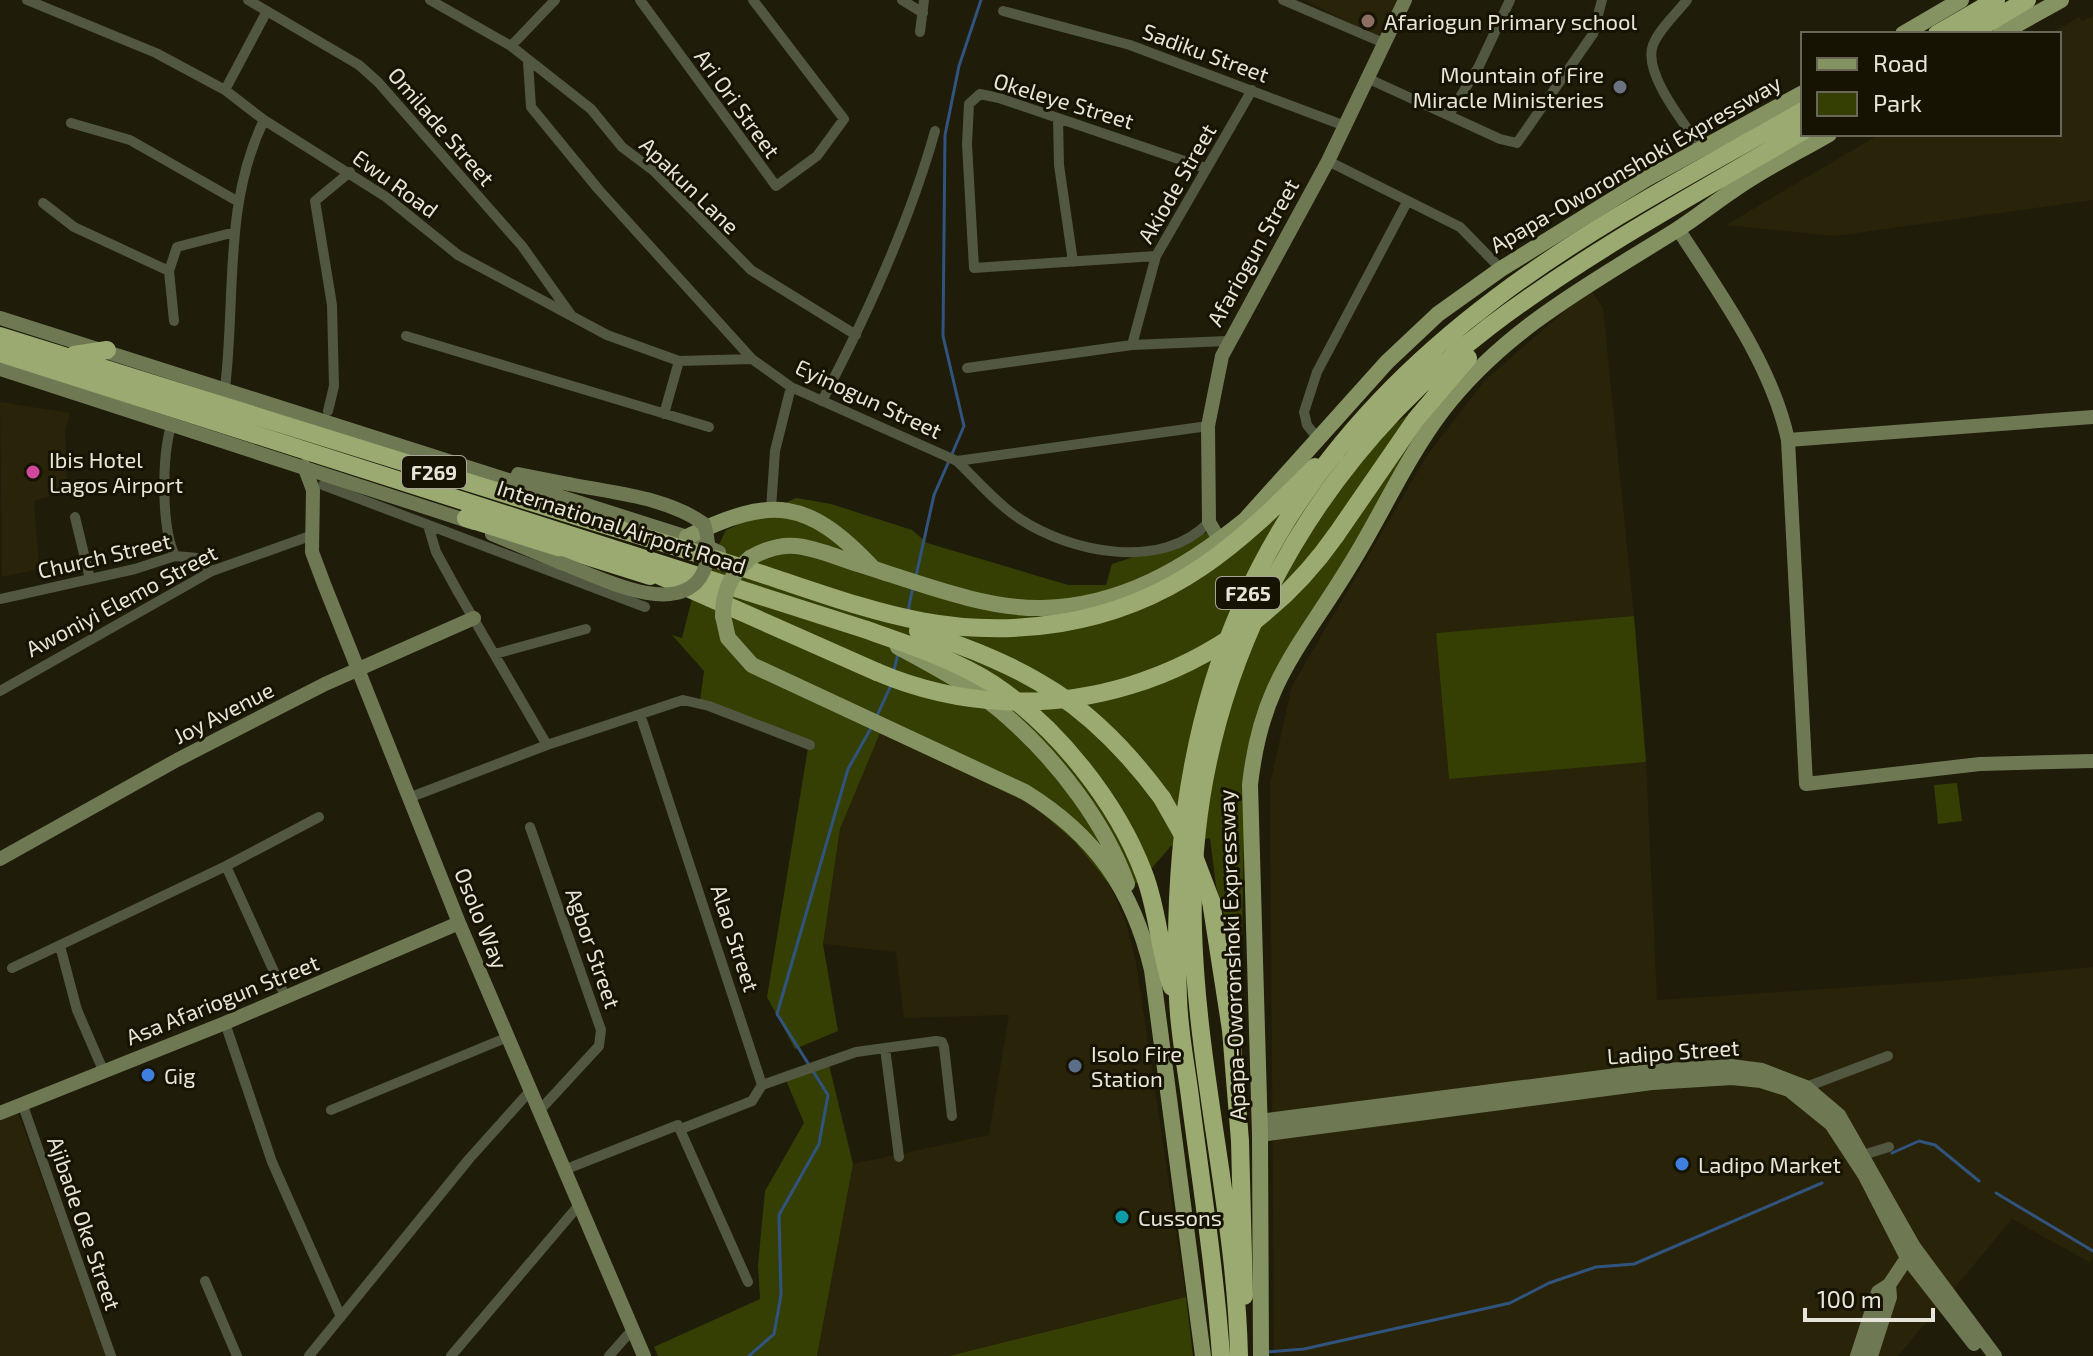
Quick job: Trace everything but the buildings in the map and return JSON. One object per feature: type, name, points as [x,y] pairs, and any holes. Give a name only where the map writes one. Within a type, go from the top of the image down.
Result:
[{"type":"highway","points":[[1940,32],[1996,0]]},
{"type":"highway","points":[[1972,32],[2027,0]]},
{"type":"highway","name":"Apapa-Oworonshoki Expressway","points":[[1221,1356],[1210,1330],[1178,1005],[1178,861],[1193,754],[1205,702],[1218,662],[1262,563],[1345,436],[1424,357],[1496,298],[1614,219],[1801,112]]},
{"type":"highway","name":"Apapa-Oworonshoki Expressway","points":[[1239,1356],[1239,1327],[1207,1090],[1193,939],[1196,833],[1219,716],[1275,575],[1345,465],[1427,379],[1488,328],[1559,276],[1801,132]]},
{"type":"highway","points":[[572,534],[679,585],[877,672],[928,691],[1014,703],[1080,698],[1138,685],[1193,663],[1251,626],[1301,581],[1453,373],[1491,333],[1559,276]]},
{"type":"highway","name":"International Airport Road","points":[[0,336],[773,578],[878,625]]},
{"type":"highway","points":[[67,356],[107,350]]},
{"type":"highway","name":"International Airport Road","points":[[0,353],[516,518],[878,625]]},
{"type":"highway","points":[[914,637],[1062,623],[1119,609],[1167,589],[1228,550],[1280,504],[1345,436]]},
{"type":"highway","points":[[466,518],[679,585]]},
{"type":"highway","points":[[466,518],[516,518]]},
{"type":"highway","points":[[878,625],[1009,664],[1048,685],[1096,720],[1128,752],[1162,798],[1192,851],[1211,901],[1231,1030],[1240,1141],[1244,1297],[1239,1327]]},
{"type":"highway","points":[[914,637],[1016,701],[1069,754],[1106,803],[1144,874],[1165,969],[1178,1005]]},
{"type":"main road","name":"Afariogun Street","points":[[1220,541],[1209,522],[1208,426],[1227,341],[1328,161],[1405,0]]},
{"type":"main road","points":[[1906,32],[1961,0]]},
{"type":"main road","points":[[2004,32],[2061,0]]},
{"type":"main road","name":"Apapa-Oworonshoki Expressway","points":[[1203,1356],[1210,1330],[1160,1013],[1139,919],[1093,847],[1047,806],[1012,786],[752,665],[728,638],[723,598],[730,581],[750,558],[763,550],[794,546],[1004,605],[1041,608],[1081,605],[1150,583],[1220,541],[1245,520],[1387,362],[1438,314],[1501,269],[1646,179],[1703,151],[1801,94]]},
{"type":"main road","name":"Apapa-Oworonshoki Expressway","points":[[1261,1356],[1260,1128],[1250,785],[1258,732],[1275,684],[1291,652],[1349,567],[1411,456],[1444,409],[1505,342],[1579,288],[1678,229],[1737,187],[1826,136]]},
{"type":"main road","points":[[1678,229],[1743,330],[1784,420],[1788,440],[1806,784],[1980,764],[2093,761]]},
{"type":"main road","name":"International Airport Road","points":[[0,318],[687,537],[773,578]]},
{"type":"main road","points":[[0,369],[304,466],[324,484],[466,518],[491,533],[561,563],[644,593],[664,596],[679,594],[696,583],[705,569],[710,549],[704,524],[691,514],[672,507],[452,460]]},
{"type":"main road","points":[[1788,440],[2093,417]]},
{"type":"main road","name":"Osolo Way","points":[[304,466],[324,484],[310,536],[312,552],[459,923],[644,1356]]},
{"type":"main road","points":[[687,537],[719,522],[771,509],[812,516],[841,533],[874,569]]},
{"type":"main road","name":"Joy Avenue","points":[[0,859],[177,760],[358,669],[474,618]]},
{"type":"main road","points":[[914,637],[981,697],[1012,720],[1060,774],[1092,815],[1118,858],[1139,919]]},
{"type":"main road","name":"Asa Afariogun Street","points":[[0,1113],[286,998],[459,923]]},
{"type":"main road","name":"Ladipo Street","points":[[1260,1128],[1648,1071],[1731,1066],[1762,1070],[1806,1087],[1839,1115],[1863,1155],[1910,1253],[1995,1356]]},
{"type":"main road","name":"Ladipo Street","points":[[1260,1128],[1652,1083],[1732,1078],[1761,1081],[1789,1090],[1831,1124],[1910,1253],[1984,1356]]},
{"type":"main road","points":[[1857,1356],[1878,1292],[1889,1285],[1910,1253]]},
{"type":"main road","points":[[1871,1356],[1890,1297],[1889,1285]]},
{"type":"street","name":"Omilade Street","points":[[248,0],[359,65],[378,82],[522,246],[573,317]]},
{"type":"street","name":"Apakun Lane","points":[[430,0],[511,46],[591,109],[622,147],[654,171],[751,270],[856,335]]},
{"type":"street","points":[[511,46],[555,0]]},
{"type":"street","name":"Ari Ori Street","points":[[640,0],[771,183],[782,184],[817,156],[844,123],[844,114],[753,0]]},
{"type":"street","points":[[902,0],[923,13]]},
{"type":"street","points":[[920,32],[924,0]]},
{"type":"street","points":[[1449,115],[1479,66],[1510,0]]},
{"type":"street","points":[[1369,79],[1500,139],[1517,143],[1593,34],[1602,0]]},
{"type":"street","points":[[1687,0],[1653,45],[1652,56],[1654,74],[1703,151]]},
{"type":"street","points":[[1287,1],[1386,44]]},
{"type":"street","name":"Ewu Road","points":[[34,2],[156,53],[225,90],[264,120],[350,172],[458,255],[573,317],[633,346],[679,361],[752,359]]},
{"type":"street","points":[[225,90],[267,11]]},
{"type":"street","name":"Sadiku Street","points":[[1003,11],[1130,45],[1345,126]]},
{"type":"street","name":"Eyinogun Street","points":[[528,62],[531,107],[599,190],[752,359],[791,387],[957,461],[1208,426]]},
{"type":"street","name":"Akiode Street","points":[[1132,345],[1156,256],[1252,90]]},
{"type":"street","name":"Okeleye Street","points":[[1156,256],[978,268],[972,265],[969,104],[980,94],[1205,168]]},
{"type":"street","points":[[1058,118],[1059,165],[1073,262]]},
{"type":"street","points":[[225,388],[237,201],[248,158],[264,120]]},
{"type":"street","points":[[71,123],[130,140],[237,201]]},
{"type":"street","points":[[822,401],[856,335],[915,195],[935,131]]},
{"type":"street","points":[[1328,161],[1460,227],[1501,269]]},
{"type":"street","points":[[328,411],[334,386],[332,305],[315,201],[350,172]]},
{"type":"street","points":[[1319,440],[1307,425],[1304,412],[1317,372],[1407,202]]},
{"type":"street","points":[[43,203],[74,227],[169,271]]},
{"type":"street","points":[[174,321],[169,271],[180,244],[235,232]]},
{"type":"street","points":[[406,336],[709,427]]},
{"type":"street","points":[[967,368],[1132,345],[1227,341]]},
{"type":"street","points":[[664,414],[679,361]]},
{"type":"street","points":[[771,509],[775,451],[791,387]]},
{"type":"street","points":[[171,426],[167,440],[165,502],[175,556]]},
{"type":"street","points":[[957,461],[1018,518],[1045,534],[1086,546],[1138,552],[1194,534],[1209,522]]},
{"type":"street","points":[[324,484],[645,607]]},
{"type":"street","points":[[75,517],[90,579]]},
{"type":"street","points":[[428,525],[436,552],[547,745]]},
{"type":"street","name":"Awoniyi Elemo Street","points":[[0,691],[212,571],[310,536]]},
{"type":"street","name":"Church Street","points":[[0,599],[175,556],[198,558],[212,571]]},
{"type":"street","points":[[495,654],[586,629]]},
{"type":"street","points":[[411,797],[547,745],[683,700],[810,745]]},
{"type":"street","name":"Alao Street","points":[[640,714],[762,1085]]},
{"type":"street","points":[[12,968],[226,866],[319,817]]},
{"type":"street","name":"Agbor Street","points":[[530,827],[601,1030],[599,1046],[540,1110]]},
{"type":"street","points":[[226,866],[286,998]]},
{"type":"street","points":[[60,946],[77,1010],[103,1070]]},
{"type":"street","points":[[225,1023],[272,1162],[341,1317]]},
{"type":"street","points":[[331,1110],[508,1037]]},
{"type":"street","points":[[681,1129],[752,1101],[762,1085],[856,1052],[942,1042],[952,1116]]},
{"type":"street","points":[[885,1048],[899,1157]]},
{"type":"street","points":[[1806,1087],[1888,1056]]},
{"type":"street","points":[[309,1356],[530,1091]]},
{"type":"street","name":"Ajibade Oke Street","points":[[22,1103],[111,1356]]},
{"type":"street","points":[[564,1170],[673,1125],[681,1129],[748,1282]]},
{"type":"street","points":[[1863,1155],[1889,1147]]},
{"type":"street","points":[[451,1356],[579,1205]]},
{"type":"street","points":[[205,1281],[237,1356]]},
{"type":"street","points":[[609,1356],[632,1330]]},
{"type":"shaded area","name":"Afariogun Primary school","points":[[1304,0],[1398,0],[1394,7],[1398,9],[1380,38]]},
{"type":"shaded area","points":[[2093,16],[2093,200],[1835,236],[1726,225],[1877,136],[2061,136],[2061,32],[2053,32],[2079,17],[2082,21]]},
{"type":"shaded area","points":[[1590,289],[1603,308],[1634,616],[1436,633],[1449,778],[1646,762],[1657,1000],[1946,981],[2093,967],[2093,1258],[2089,1262],[2012,1219],[1898,1356],[1274,1356],[1270,784],[1292,686],[1426,457],[1485,380]]},
{"type":"shaded area","name":"Ibis Hotel Lagos Airport","points":[[0,402],[70,413],[65,432],[67,491],[34,501],[39,569],[2,577]]},
{"type":"shaded area","points":[[880,733],[1032,805],[1075,842],[1109,884],[1126,922],[1136,962],[1186,1297],[949,1356],[817,1356],[853,1164],[989,1135],[1009,1015],[904,1018],[896,952],[823,944],[840,829]]},
{"type":"shaded area","points":[[14,1102],[107,1356],[0,1356],[0,1108]]},
{"type":"green space","points":[[1406,416],[1438,418],[1306,623],[1245,774],[1242,940],[1231,942],[1216,886],[1210,838],[1171,846],[1139,883],[1109,884],[1075,842],[1032,805],[880,733],[840,829],[823,944],[838,1031],[795,1049],[767,997],[809,742],[700,701],[704,671],[672,635],[682,638],[692,599],[726,530],[796,498],[831,504],[912,530],[927,543],[1068,585],[1106,585],[1112,564],[1289,506]]},
{"type":"green space","points":[[1634,616],[1646,762],[1449,779],[1436,633]]},
{"type":"green space","points":[[1957,783],[1962,821],[1938,824],[1934,785]]},
{"type":"green space","points":[[829,1065],[853,1164],[817,1356],[658,1356],[654,1347],[760,1299],[758,1265],[765,1191],[804,1123],[783,1073]]},
{"type":"green space","points":[[1186,1297],[1193,1356],[949,1356]]},
{"type":"waterway","points":[[952,454],[964,426],[943,336],[945,135],[959,66],[981,0]]},
{"type":"waterway","points":[[916,576],[934,495],[949,461]]},
{"type":"waterway","points":[[908,611],[913,587]]},
{"type":"waterway","points":[[894,670],[898,654]]},
{"type":"waterway","points":[[876,718],[891,685]]},
{"type":"waterway","points":[[749,1356],[774,1334],[781,1295],[779,1215],[819,1144],[828,1095],[777,1014],[848,769],[871,728]]},
{"type":"waterway","points":[[1892,1153],[1919,1141],[1935,1145],[1979,1181]]},
{"type":"waterway","points":[[1267,1352],[1304,1349],[1510,1303],[1549,1283],[1596,1267],[1634,1264],[1822,1183]]},
{"type":"waterway","points":[[1996,1193],[2093,1251]]},
{"type":"place","name":"Afariogun Primary school","points":[[1368,21]]},
{"type":"place","name":"Mountain of Fire Miracle Ministeries","points":[[1620,87]]},
{"type":"place","name":"Ibis Hotel Lagos Airport","points":[[33,472]]},
{"type":"place","name":"Isolo Fire Station","points":[[1075,1066]]},
{"type":"place","name":"Gig","points":[[148,1075]]},
{"type":"place","name":"Ladipo Market","points":[[1682,1164]]},
{"type":"place","name":"Cussons","points":[[1122,1217]]}]
